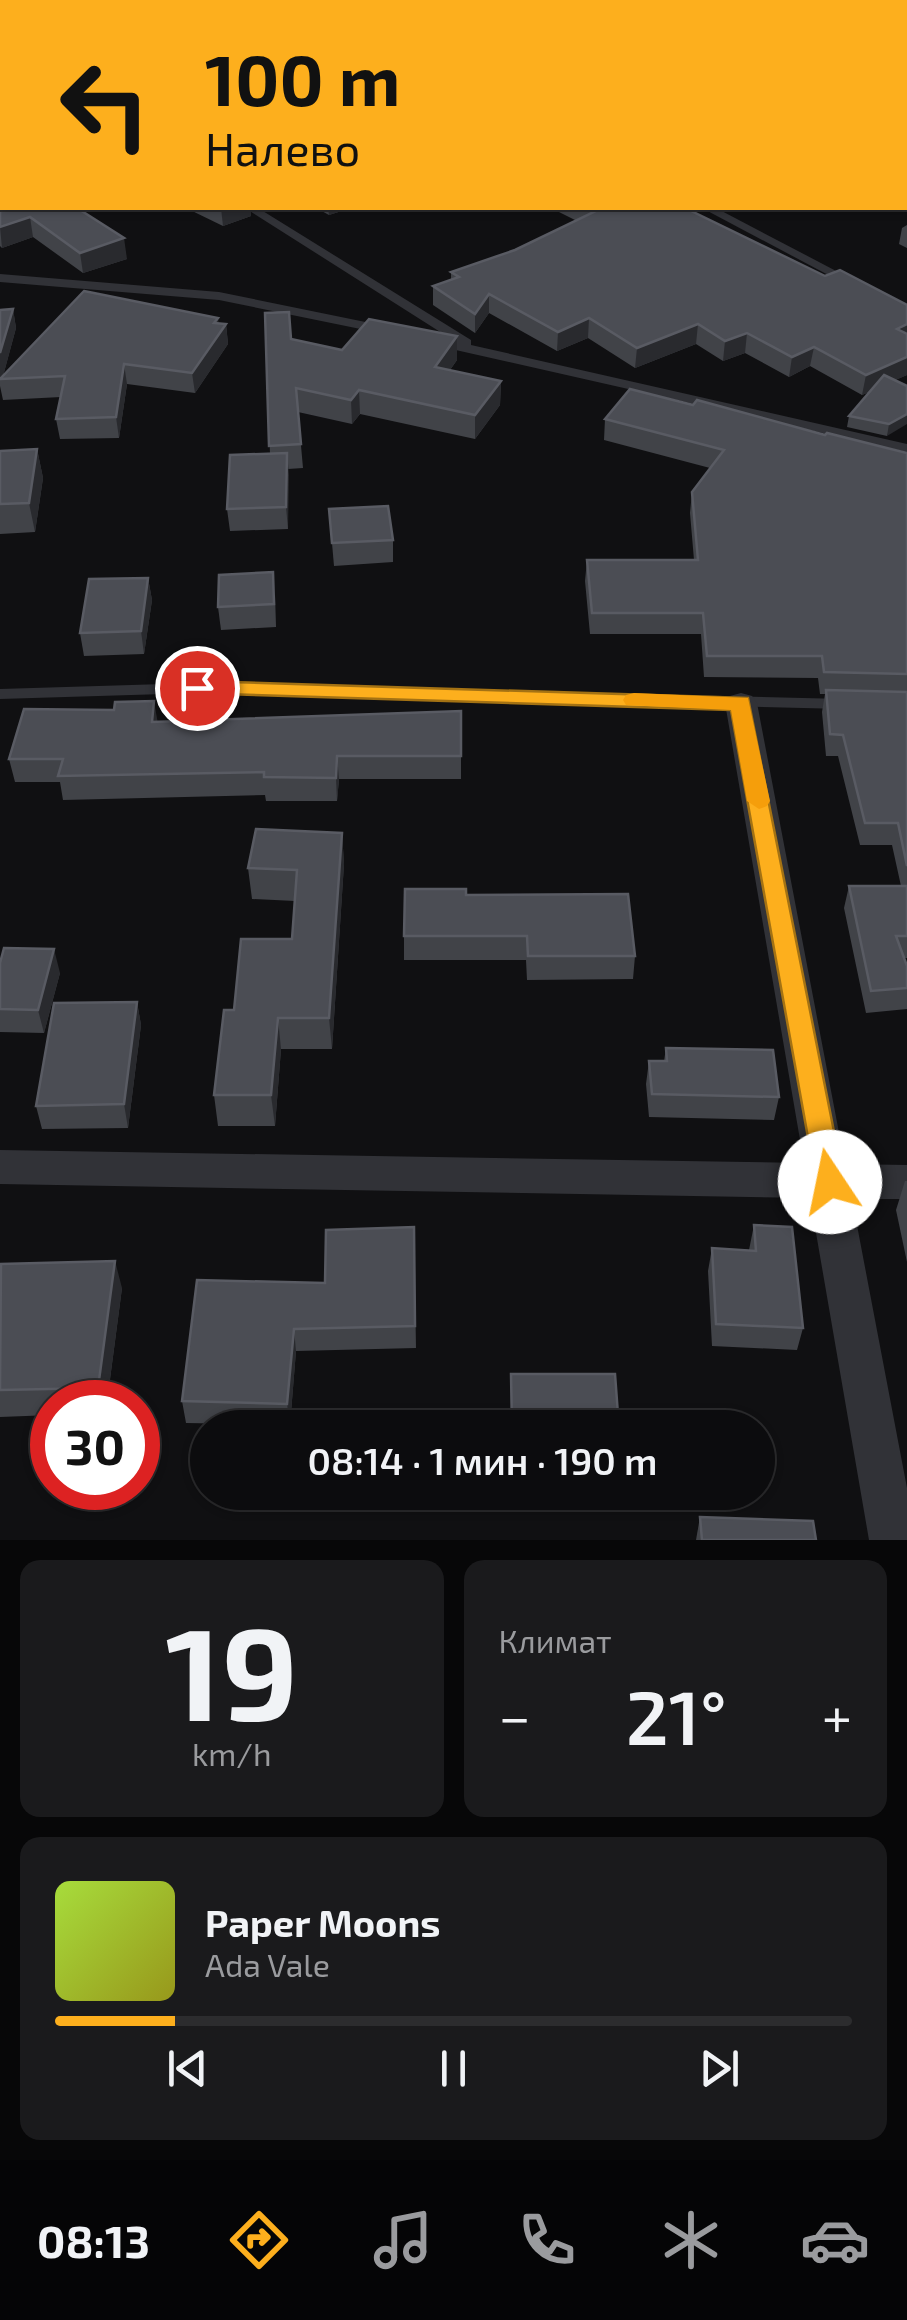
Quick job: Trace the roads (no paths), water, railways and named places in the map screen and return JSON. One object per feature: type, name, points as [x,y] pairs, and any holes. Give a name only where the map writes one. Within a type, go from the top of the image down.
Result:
[{"type":"street","points":[[740,703],[893,1540]]},
{"type":"street","points":[[0,1167],[907,1182]]},
{"type":"lane","points":[[254,210],[479,351]]},
{"type":"lane","points":[[712,210],[874,294]]},
{"type":"lane","points":[[0,278],[219,296],[398,333]]},
{"type":"lane","points":[[416,337],[907,448]]},
{"type":"lane","points":[[0,694],[197,688],[870,704]]}]
